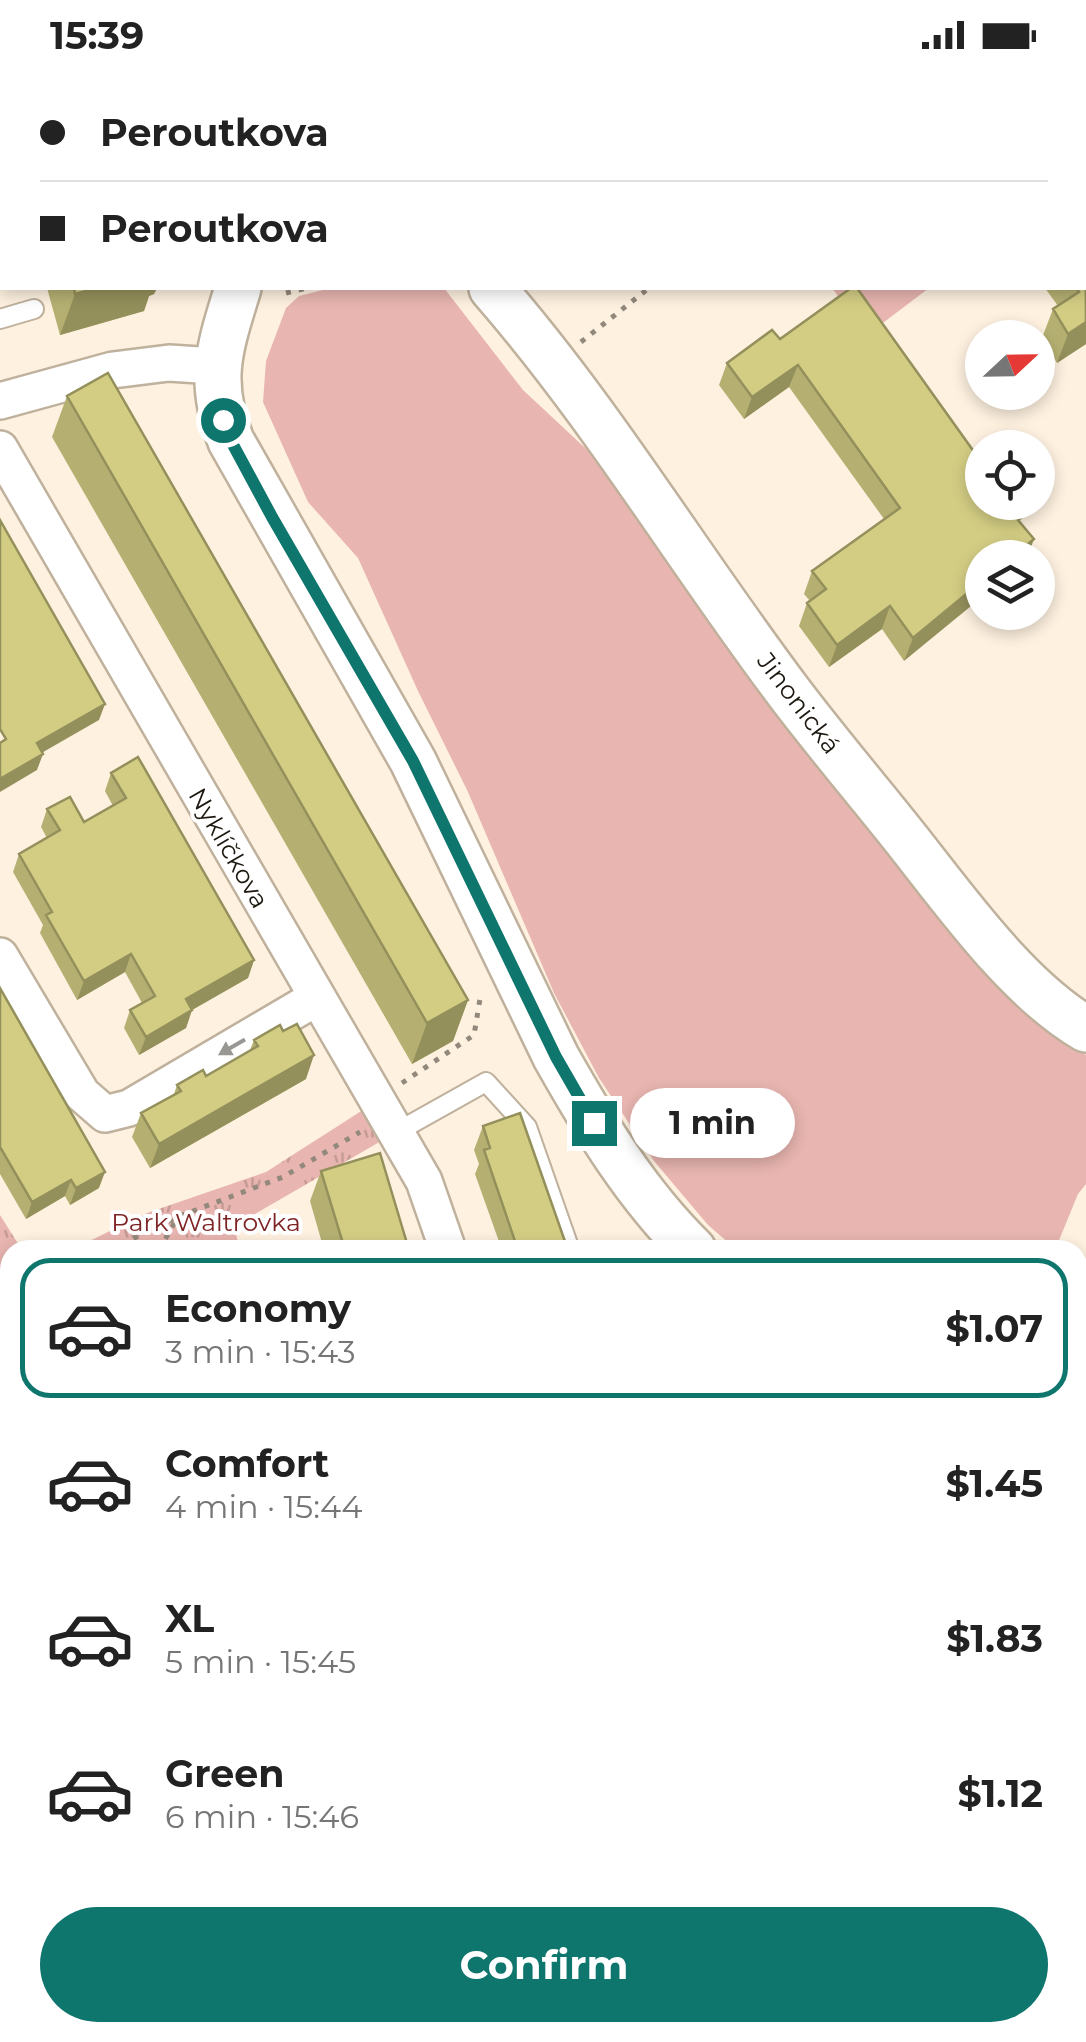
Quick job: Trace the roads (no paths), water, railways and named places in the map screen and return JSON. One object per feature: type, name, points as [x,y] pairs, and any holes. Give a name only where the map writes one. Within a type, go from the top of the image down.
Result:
[{"type":"street","points":[[237,290],[217,362],[218,401],[231,441],[413,761],[556,1057],[606,1142],[640,1190],[684,1240]]},
{"type":"street","points":[[217,362],[275,290]]},
{"type":"street","name":"Jinonická","points":[[494,290],[550,356],[786,690],[958,904],[1034,990],[1086,1029]]},
{"type":"street","name":"Jinonická","points":[[519,290],[550,356]]},
{"type":"street","points":[[0,401],[114,370],[169,362],[217,362]]},
{"type":"street","name":"Nyklíčkova","points":[[0,450],[424,1181],[445,1240]]},
{"type":"street","points":[[0,956],[82,1094],[105,1114],[129,1108],[316,998]]},
{"type":"lane","points":[[0,319],[34,309]]},
{"type":"lane","points":[[390,1124],[486,1082],[527,1127],[567,1240]]},
{"type":"park label","name":"Park Waltrovka","points":[[206,1222]]}]
